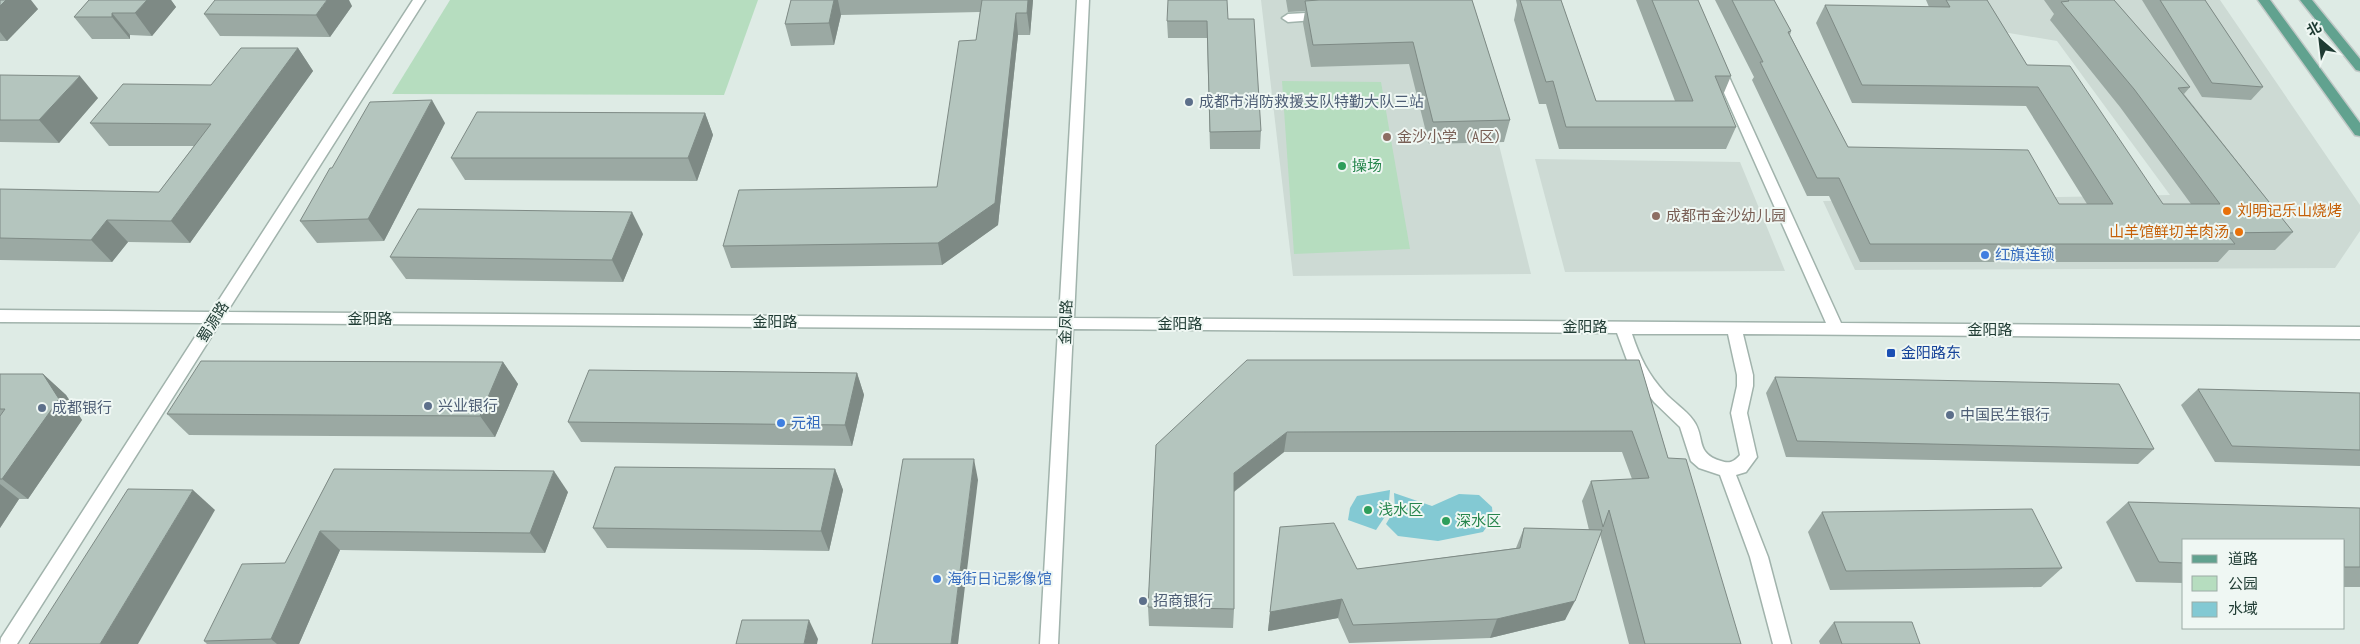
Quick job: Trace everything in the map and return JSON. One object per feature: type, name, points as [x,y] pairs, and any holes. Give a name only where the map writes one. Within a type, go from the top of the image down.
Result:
[{"type":"main road","points":[[2264,0],[2360,132]]},
{"type":"main road","points":[[2306,0],[2360,67]]},
{"type":"street","name":"蜀源路","points":[[6,644],[419,0]]},
{"type":"street","name":"金凤路","points":[[1049,644],[1083,0]]},
{"type":"street","points":[[1288,18],[1334,16]]},
{"type":"street","points":[[1712,54],[1836,329]]},
{"type":"street","name":"金阳路","points":[[0,316],[2360,333]]},
{"type":"street","points":[[1622,327],[1636,367],[1660,398],[1687,424],[1697,456],[1705,463],[1726,470],[1740,466],[1749,457],[1739,413],[1744,386],[1744,374],[1734,328]]},
{"type":"street","points":[[1726,470],[1759,558],[1782,644]]},
{"type":"shaded area","name":"金沙小学（A区）","points":[[1261,0],[1463,0],[1531,274],[1293,276]]},
{"type":"shaded area","points":[[1984,0],[2220,0],[2360,205],[2360,231],[2335,268],[1855,270],[1823,201],[2170,195],[2057,41],[2003,32]]},
{"type":"shaded area","name":"成都市金沙幼儿园","points":[[1535,159],[1740,162],[1785,271],[1565,272]]},
{"type":"green space","points":[[450,0],[758,0],[724,95],[392,94]]},
{"type":"green space","name":"操场","points":[[1282,81],[1381,82],[1410,249],[1294,254]]},
{"type":"water","points":[[1390,490],[1388,512],[1376,530],[1348,520],[1350,508],[1357,496]]},
{"type":"water","points":[[1394,493],[1432,506],[1459,494],[1479,495],[1492,507],[1493,518],[1483,532],[1438,541],[1398,536],[1386,524],[1395,509]]},
{"type":"building","points":[[0,0],[6,0],[0,6]]},
{"type":"building","points":[[89,0],[147,0],[135,13],[112,13],[112,17],[74,17]]},
{"type":"building","points":[[215,0],[327,0],[316,15],[204,14]]},
{"type":"building","points":[[791,0],[834,0],[829,23],[785,24]]},
{"type":"building","points":[[982,0],[1028,0],[1027,13],[1016,13],[995,203],[938,243],[723,246],[739,190],[937,187],[959,41],[976,40]]},
{"type":"building","points":[[1168,0],[1227,0],[1228,19],[1254,19],[1261,131],[1210,132],[1207,21],[1167,21]]},
{"type":"building","points":[[1472,0],[1510,120],[1433,122],[1413,42],[1313,45],[1305,1]]},
{"type":"building","points":[[1520,0],[1561,0],[1596,101],[1693,101],[1652,0],[1698,0],[1731,76],[1715,76],[1736,127],[1566,127],[1553,81],[1546,82]]},
{"type":"building","points":[[1732,0],[1774,0],[1791,31],[1788,32],[1848,147],[2028,150],[2059,204],[2113,204],[2038,87],[1862,85],[1825,5],[1950,7],[1946,0],[1987,0],[2027,65],[2070,66],[2163,204],[2220,204],[2134,89],[2061,2],[2068,0],[2114,0],[2190,87],[2178,88],[2293,232],[2226,233],[2235,244],[1870,244],[1839,178],[1817,178]]},
{"type":"building","points":[[2160,0],[2205,0],[2263,87],[2212,83]]},
{"type":"building","points":[[241,48],[298,48],[171,221],[107,220],[91,240],[0,238],[0,189],[159,192],[211,124],[90,123],[123,84],[211,85]]},
{"type":"building","points":[[0,75],[80,76],[39,120],[0,120]]},
{"type":"building","points":[[432,100],[368,219],[300,221],[370,102]]},
{"type":"building","points":[[477,112],[705,113],[688,158],[451,158]]},
{"type":"building","points":[[418,209],[632,212],[612,260],[390,257]]},
{"type":"building","points":[[1247,360],[1639,360],[1668,458],[1686,459],[1741,644],[1645,644],[1609,510],[1603,527],[1591,481],[1649,478],[1632,431],[1287,432],[1234,473],[1234,609],[1148,607],[1156,445]]},
{"type":"building","points":[[201,361],[503,362],[480,416],[167,414]]},
{"type":"building","points":[[589,370],[857,373],[845,425],[568,422]]},
{"type":"building","points":[[0,374],[43,374],[59,399],[2,479],[0,479],[0,416],[5,409],[0,409]]},
{"type":"building","points":[[1775,377],[2119,384],[2154,449],[1797,441]]},
{"type":"building","points":[[2198,389],[2360,393],[2360,450],[2232,446]]},
{"type":"building","points":[[903,459],[974,459],[951,644],[872,644]]},
{"type":"building","points":[[615,467],[835,469],[821,531],[593,528]]},
{"type":"building","points":[[334,469],[554,471],[530,533],[320,531],[271,639],[204,641],[242,564],[285,563]]},
{"type":"building","points":[[128,489],[193,490],[100,644],[29,644]]},
{"type":"building","points":[[2128,502],[2360,508],[2360,567],[2345,567],[2345,539],[2182,539],[2182,563],[2159,562]]},
{"type":"building","points":[[2032,509],[2062,568],[1846,571],[1822,512]]},
{"type":"building","points":[[1334,523],[1357,569],[1520,548],[1524,528],[1602,530],[1575,601],[1497,619],[1353,625],[1342,599],[1270,612],[1280,527]]},
{"type":"building","points":[[742,620],[809,620],[804,644],[736,644]]},
{"type":"building","points":[[1834,622],[1912,622],[1920,644],[1842,644]]},
{"type":"place","name":"成都市消防救援支队特勤大队三站","points":[[1189,102]]},
{"type":"place","name":"金沙小学（A区）","points":[[1387,137]]},
{"type":"place","name":"操场","points":[[1342,166]]},
{"type":"place","name":"刘明记乐山烧烤","points":[[2227,211]]},
{"type":"place","name":"成都市金沙幼儿园","points":[[1656,216]]},
{"type":"place","name":"山羊馆鲜切羊肉汤","points":[[2239,232]]},
{"type":"place","name":"红旗连锁","points":[[1985,255]]},
{"type":"place","name":"金阳路东","points":[[1891,353]]},
{"type":"place","name":"兴业银行","points":[[428,406]]},
{"type":"place","name":"成都银行","points":[[42,408]]},
{"type":"place","name":"中国民生银行","points":[[1950,415]]},
{"type":"place","name":"元祖","points":[[781,423]]},
{"type":"place","name":"浅水区","points":[[1368,510]]},
{"type":"place","name":"深水区","points":[[1446,521]]},
{"type":"place","name":"海街日记影像馆","points":[[937,579]]},
{"type":"place","name":"招商银行","points":[[1143,601]]}]
